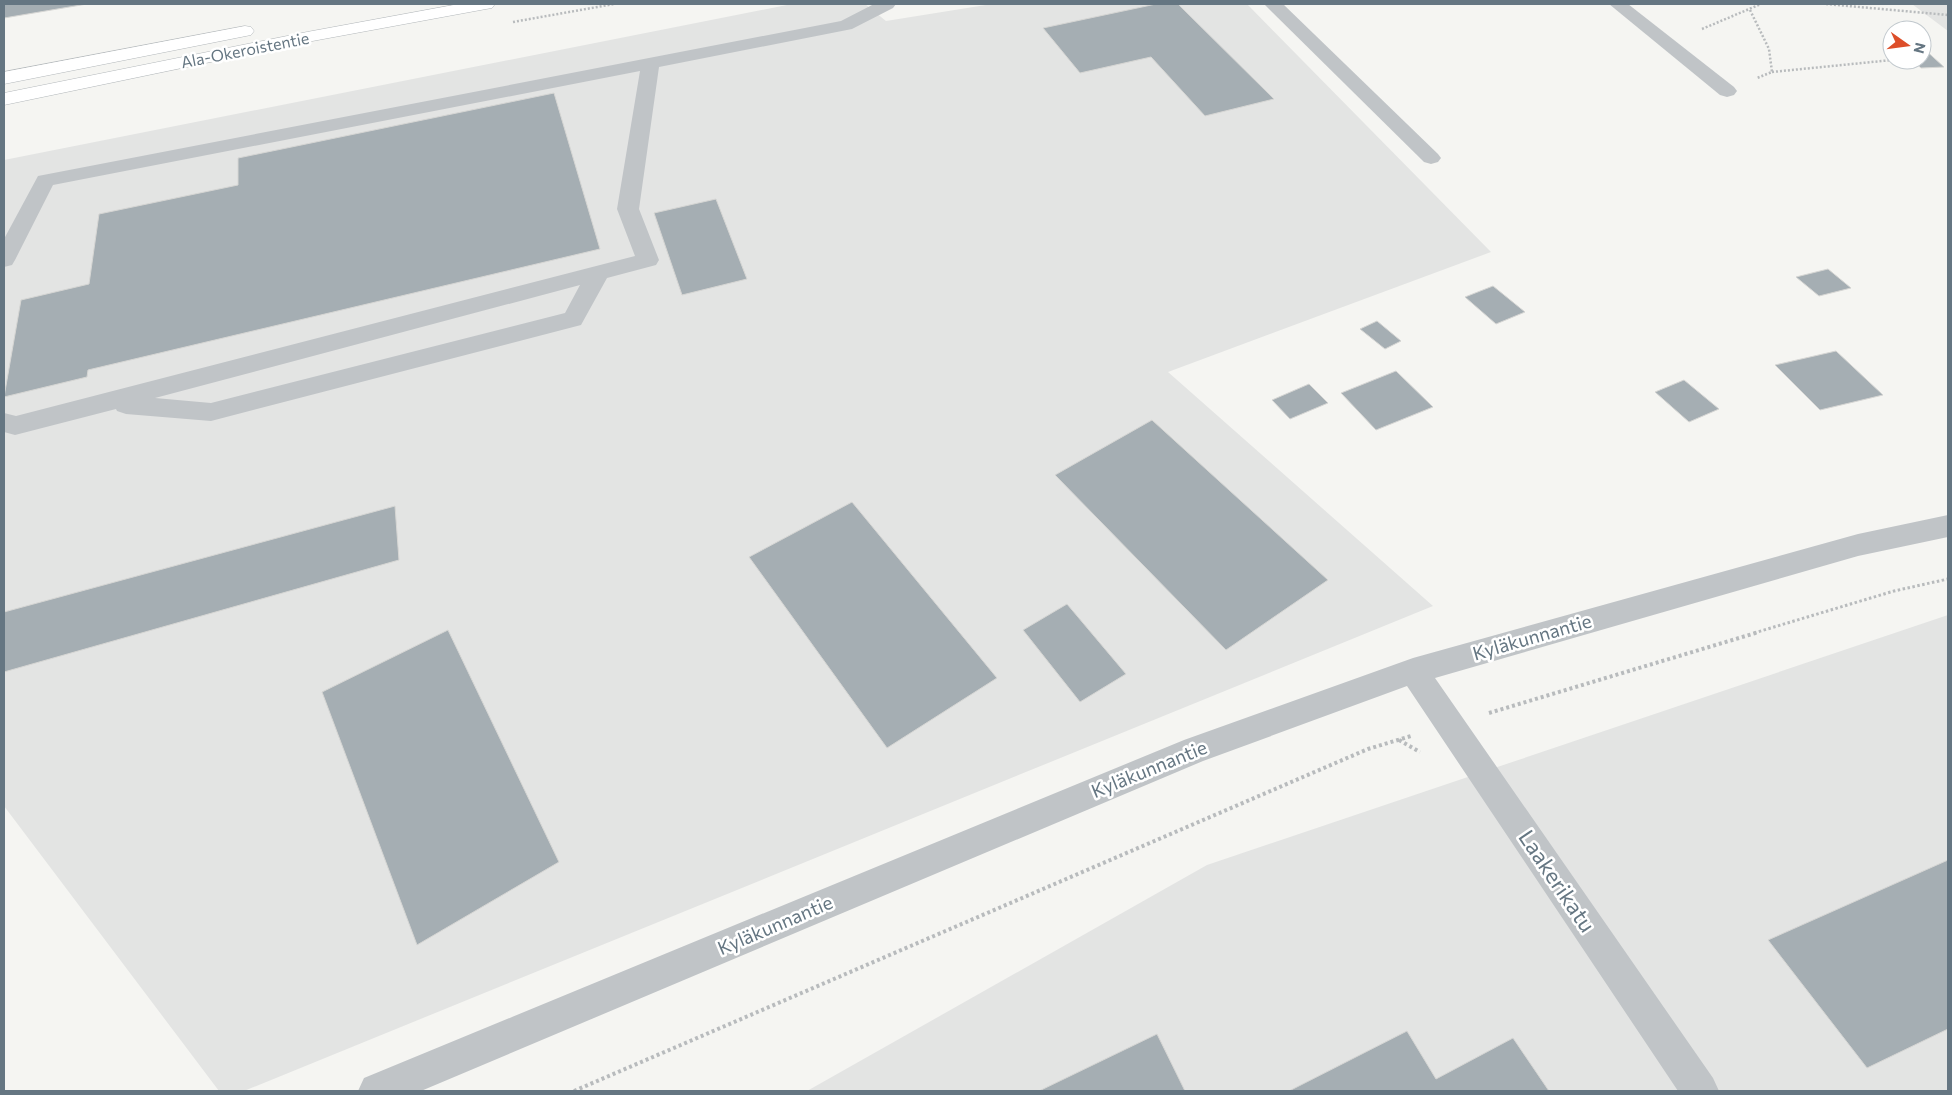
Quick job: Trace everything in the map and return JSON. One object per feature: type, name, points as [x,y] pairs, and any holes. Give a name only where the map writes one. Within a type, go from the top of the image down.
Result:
[{"type":"main road","name":"Ala-Okeroistentie","points":[[297,22],[398,4]]},
{"type":"main road","name":"Ala-Okeroistentie","points":[[4,99],[288,41],[486,4]]},
{"type":"main road","name":"Ala-Okeroistentie","points":[[4,78],[259,28]]},
{"type":"street","points":[[4,260],[45,180],[846,25],[887,4]]},
{"type":"street","points":[[1273,4],[1431,158]]},
{"type":"street","points":[[1618,4],[1727,91]]},
{"type":"street","points":[[4,422],[14,426],[648,260],[628,208],[650,63]]},
{"type":"street","points":[[103,403],[211,412],[573,319],[598,274]]},
{"type":"street","name":"Kyläkunnantie","points":[[377,1091],[1195,750],[1413,671],[1858,544],[1948,526]]},
{"type":"street","name":"Laakerikatu","points":[[1413,671],[1700,1091]]},
{"type":"path","points":[[1666,41],[1687,36],[1761,4]]},
{"type":"path","points":[[1826,4],[1948,15]]},
{"type":"path","points":[[1750,10],[1769,49],[1772,72]]},
{"type":"path","points":[[1727,91],[1772,72],[1882,61]]},
{"type":"path","points":[[574,1091],[1368,750],[1894,591],[1948,580]]},
{"type":"shaded area","points":[[792,4],[865,4],[886,21],[992,4],[1247,4],[1491,252],[1168,372],[1433,606],[244,1091],[219,1091],[4,806],[4,160]]},
{"type":"shaded area","points":[[1912,4],[1948,4],[1948,31]]},
{"type":"shaded area","points":[[1948,615],[1948,1091],[807,1091],[1207,865]]},
{"type":"building","points":[[4,4],[87,4],[4,18]]},
{"type":"building","points":[[1156,4],[1178,4],[1274,99],[1205,116],[1151,57],[1080,73],[1043,28]]},
{"type":"building","points":[[1932,56],[1944,67],[1932,68]]},
{"type":"building","points":[[554,93],[600,249],[88,370],[87,377],[4,397],[21,300],[89,284],[99,214],[238,185],[238,158]]},
{"type":"building","points":[[716,199],[747,279],[682,295],[654,213]]},
{"type":"building","points":[[1828,269],[1851,288],[1819,296],[1796,277]]},
{"type":"building","points":[[1493,286],[1525,312],[1496,324],[1465,297]]},
{"type":"building","points":[[1377,321],[1401,341],[1385,349],[1360,329]]},
{"type":"building","points":[[1836,351],[1883,395],[1820,410],[1775,365]]},
{"type":"building","points":[[1396,371],[1433,407],[1376,430],[1341,393]]},
{"type":"building","points":[[1684,380],[1719,409],[1689,422],[1655,392]]},
{"type":"building","points":[[1309,384],[1328,403],[1290,419],[1272,400]]},
{"type":"building","points":[[1152,420],[1328,580],[1226,650],[1055,475]]},
{"type":"building","points":[[852,502],[997,678],[887,748],[749,557]]},
{"type":"building","points":[[395,506],[399,560],[4,672],[4,612]]},
{"type":"building","points":[[1067,604],[1126,674],[1080,702],[1023,630]]},
{"type":"building","points":[[448,630],[559,862],[417,945],[322,692]]},
{"type":"building","points":[[1948,860],[1948,1029],[1867,1068],[1768,940]]},
{"type":"building","points":[[1407,1031],[1436,1079],[1513,1038],[1549,1091],[1289,1091]]},
{"type":"building","points":[[1157,1034],[1185,1091],[1039,1091]]}]
